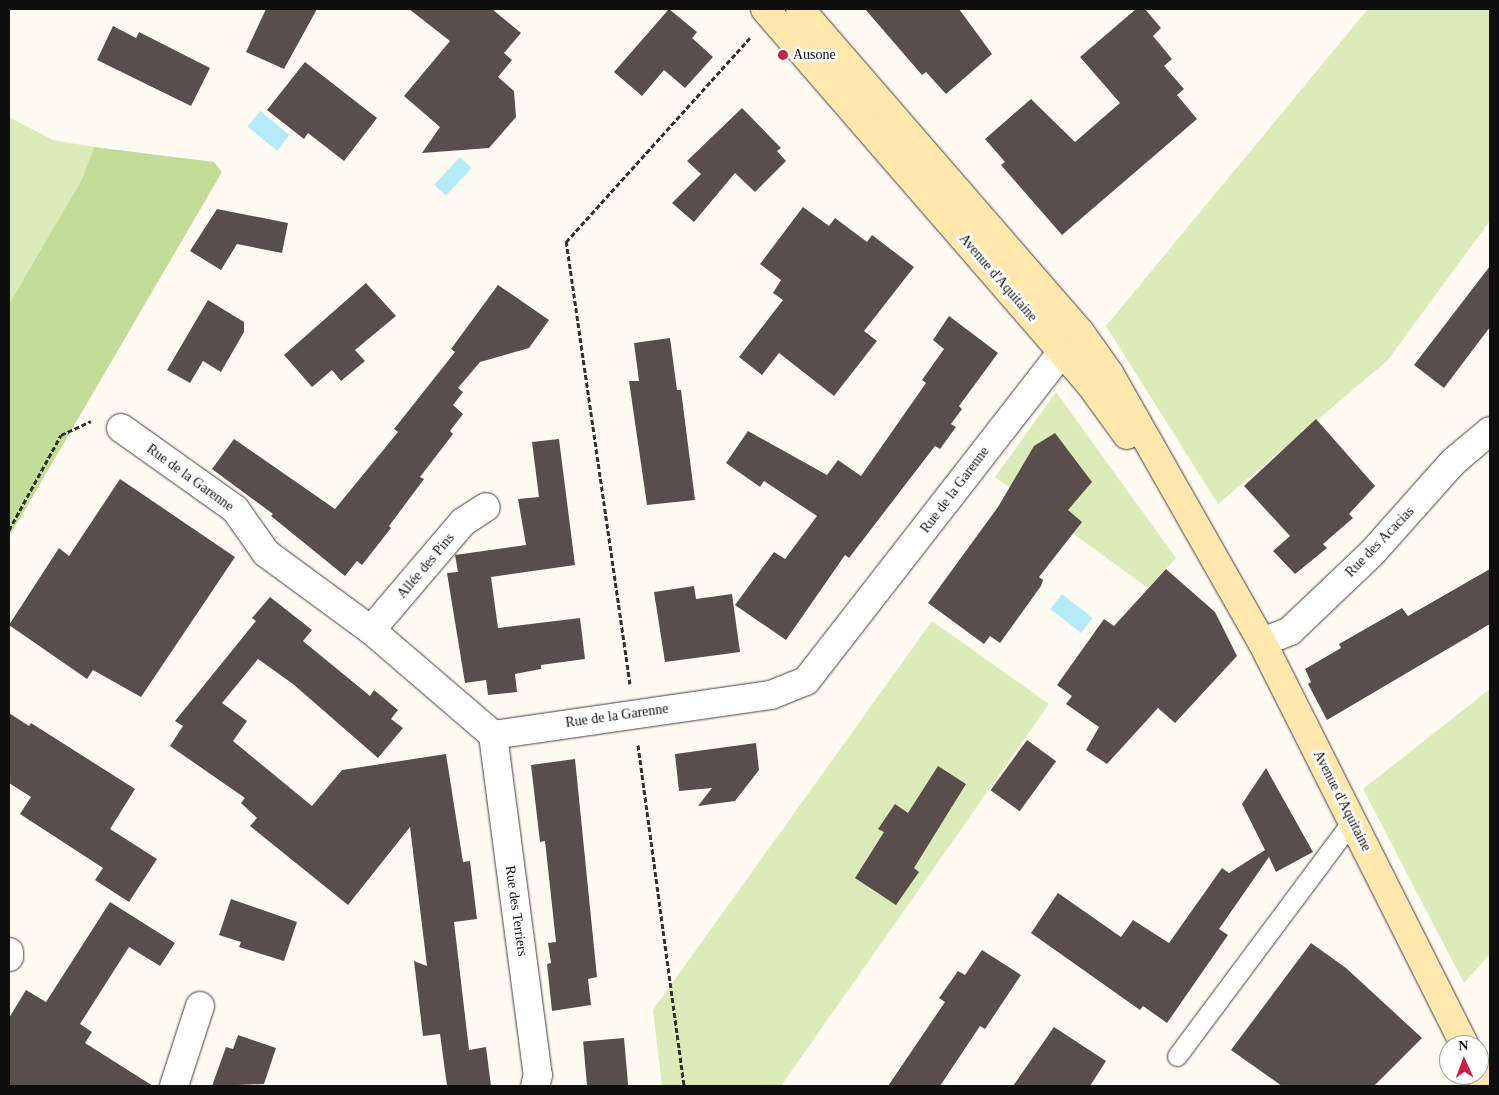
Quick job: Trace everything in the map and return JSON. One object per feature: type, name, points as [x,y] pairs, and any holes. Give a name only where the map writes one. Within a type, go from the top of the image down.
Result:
[{"type":"street","name":"Avenue d'Aquitaine","points":[[800,9],[1080,332],[1109,373],[1218,559],[1262,642],[1460,1035]]},
{"type":"street","name":"Avenue d'Aquitaine","points":[[768,12],[1090,384],[1218,559]]},
{"type":"street","points":[[1062,352],[1080,332]]},
{"type":"street","name":"Rue de la Garenne","points":[[121,428],[235,509],[266,553],[371,630],[492,735],[634,713],[771,695],[806,681],[1062,352]]},
{"type":"street","name":"Rue des Acacias","points":[[1262,642],[1290,631],[1372,553],[1454,462],[1490,431]]},
{"type":"street","name":"Allée des Pins","points":[[371,630],[463,522],[486,508]]},
{"type":"street","name":"Rue des Terriers","points":[[492,735],[537,1066],[535,1086]]},
{"type":"street","points":[[9,952],[9,957]]},
{"type":"street","points":[[174,1086],[200,1006]]},
{"type":"lane","points":[[1177,1056],[1352,821]]},
{"type":"path","points":[[684,1086],[634,713],[566,242],[768,12]]},
{"type":"path","points":[[9,530],[61,434],[89,420],[121,428]]},
{"type":"green space","points":[[1368,9],[1490,9],[1490,221],[1387,361],[1218,504],[1106,326]]},
{"type":"green space","points":[[9,117],[53,140],[94,147],[82,179],[9,304]]},
{"type":"green space","points":[[94,147],[214,162],[222,172],[9,537],[9,304],[82,179]]},
{"type":"green space","points":[[1056,392],[1176,558],[1148,588],[995,477]]},
{"type":"green space","points":[[932,621],[1049,704],[781,1086],[662,1086],[653,1010]]},
{"type":"green space","points":[[1490,689],[1490,954],[1464,983],[1363,789]]},
{"type":"water","points":[[260,111],[290,135],[277,150],[247,127]]},
{"type":"water","points":[[460,157],[472,168],[446,196],[434,185]]},
{"type":"water","points":[[1062,594],[1093,618],[1081,633],[1050,609]]},
{"type":"building","points":[[266,9],[317,9],[284,69],[246,52]]},
{"type":"building","points":[[409,9],[492,9],[521,33],[504,53],[512,60],[498,77],[514,91],[516,117],[489,148],[422,153],[440,127],[404,96],[450,41]]},
{"type":"building","points":[[669,9],[697,32],[692,38],[713,57],[685,88],[664,70],[642,96],[614,72]]},
{"type":"building","points":[[865,9],[959,9],[992,54],[946,94],[926,72],[922,75]]},
{"type":"building","points":[[1136,9],[1145,9],[1161,28],[1153,36],[1172,59],[1164,66],[1184,89],[1177,95],[1197,119],[1062,235],[1001,165],[1005,162],[985,139],[1031,99],[1075,142],[1120,103],[1080,57]]},
{"type":"building","points":[[113,26],[136,38],[139,32],[210,68],[191,106],[97,60]]},
{"type":"building","points":[[305,62],[377,118],[344,161],[308,133],[304,139],[267,110]]},
{"type":"building","points":[[742,108],[781,148],[777,151],[786,161],[755,192],[735,173],[694,222],[672,203],[701,174],[687,161]]},
{"type":"building","points":[[803,207],[829,226],[835,218],[867,242],[872,235],[914,267],[864,331],[877,341],[834,396],[779,353],[762,375],[739,357],[783,300],[773,293],[781,280],[760,264]]},
{"type":"building","points":[[217,209],[288,223],[282,253],[237,244],[221,270],[190,251]]},
{"type":"building","points":[[1490,266],[1490,327],[1444,388],[1414,365]]},
{"type":"building","points":[[366,283],[396,316],[355,350],[365,361],[341,381],[332,370],[312,387],[284,355]]},
{"type":"building","points":[[498,285],[549,320],[529,348],[480,362],[458,388],[463,392],[453,405],[463,414],[450,431],[453,434],[420,477],[424,479],[389,526],[391,528],[362,565],[357,561],[345,576],[271,516],[273,514],[212,469],[234,439],[335,509],[398,432],[394,429],[455,352],[451,349]]},
{"type":"building","points":[[208,300],[244,322],[244,332],[221,372],[203,361],[190,383],[167,370]]},
{"type":"building","points":[[949,316],[998,353],[959,406],[962,409],[951,424],[956,427],[940,449],[935,446],[849,558],[845,555],[786,640],[735,605],[774,552],[785,559],[817,516],[764,481],[760,487],[726,463],[748,431],[827,475],[838,460],[861,476],[926,383],[922,380],[944,349],[933,340]]},
{"type":"building","points":[[670,338],[677,390],[681,390],[695,500],[647,505],[629,381],[639,381],[634,343]]},
{"type":"building","points":[[1316,419],[1375,486],[1349,514],[1353,518],[1323,544],[1327,548],[1295,574],[1273,551],[1290,536],[1244,486]]},
{"type":"building","points":[[1055,433],[1092,482],[1068,510],[1082,522],[1039,577],[1043,580],[1041,586],[1000,643],[990,636],[984,644],[928,603],[998,507],[1034,446]]},
{"type":"building","points":[[559,439],[575,565],[491,577],[498,628],[580,618],[585,659],[541,665],[541,669],[515,674],[517,692],[488,695],[486,680],[465,683],[447,573],[458,572],[455,555],[526,545],[518,499],[539,497],[532,442]]},
{"type":"building","points":[[120,479],[235,557],[141,697],[93,670],[87,679],[9,625],[59,548],[69,556]]},
{"type":"building","points":[[1166,569],[1215,612],[1237,656],[1175,723],[1158,708],[1107,764],[1086,750],[1099,727],[1066,704],[1072,696],[1057,685],[1104,619],[1114,626]]},
{"type":"building","points":[[1490,569],[1490,624],[1327,720],[1308,684],[1311,682],[1305,669],[1341,648],[1339,644],[1402,608],[1408,616]]},
{"type":"building","points":[[694,586],[696,599],[732,594],[740,652],[665,662],[654,592]]},
{"type":"building","points":[[270,597],[312,630],[303,641],[370,696],[374,690],[398,710],[391,719],[403,728],[378,758],[293,684],[258,659],[222,703],[247,721],[233,741],[312,806],[342,770],[446,754],[463,862],[470,861],[477,919],[454,922],[469,1050],[486,1047],[491,1086],[447,1086],[440,1034],[423,1036],[414,961],[427,966],[410,827],[348,905],[250,826],[257,818],[241,803],[245,798],[170,746],[183,726],[175,721],[256,621],[252,618]]},
{"type":"building","points":[[9,713],[29,726],[31,723],[135,789],[110,829],[157,859],[129,902],[95,880],[103,868],[20,814],[31,797],[9,783]]},
{"type":"building","points":[[1027,740],[1056,761],[1020,811],[991,790]]},
{"type":"building","points":[[756,743],[759,770],[735,801],[698,806],[712,788],[679,791],[675,754]]},
{"type":"building","points":[[575,759],[597,977],[588,979],[591,1005],[552,1011],[547,964],[551,963],[548,943],[556,942],[545,841],[540,842],[531,765]]},
{"type":"building","points":[[938,766],[966,784],[914,868],[919,872],[896,905],[855,878],[884,832],[878,829],[895,804],[908,813]]},
{"type":"building","points":[[1266,768],[1313,852],[1276,872],[1269,857],[1219,929],[1228,935],[1167,1023],[1143,1006],[1140,1010],[1031,933],[1058,893],[1121,937],[1133,920],[1169,943],[1222,868],[1229,873],[1265,850],[1242,804]]},
{"type":"building","points":[[231,899],[297,922],[284,961],[239,947],[241,942],[219,935]]},
{"type":"building","points":[[110,902],[175,943],[160,966],[129,947],[80,1024],[92,1032],[85,1043],[153,1086],[9,1086],[9,1018],[26,990],[46,1002]]},
{"type":"building","points":[[1311,943],[1346,968],[1422,1038],[1374,1086],[1282,1086],[1231,1050]]},
{"type":"building","points":[[982,950],[1021,975],[985,1029],[980,1026],[940,1086],[888,1086],[945,1002],[939,998],[958,971],[965,975]]},
{"type":"building","points":[[1054,1027],[1106,1061],[1090,1086],[1013,1086]]},
{"type":"building","points":[[238,1035],[276,1048],[264,1084],[212,1086],[226,1047],[233,1049]]},
{"type":"building","points":[[624,1038],[628,1086],[587,1086],[583,1042]]},
{"type":"place","name":"Ausone","points":[[783,55]]}]
